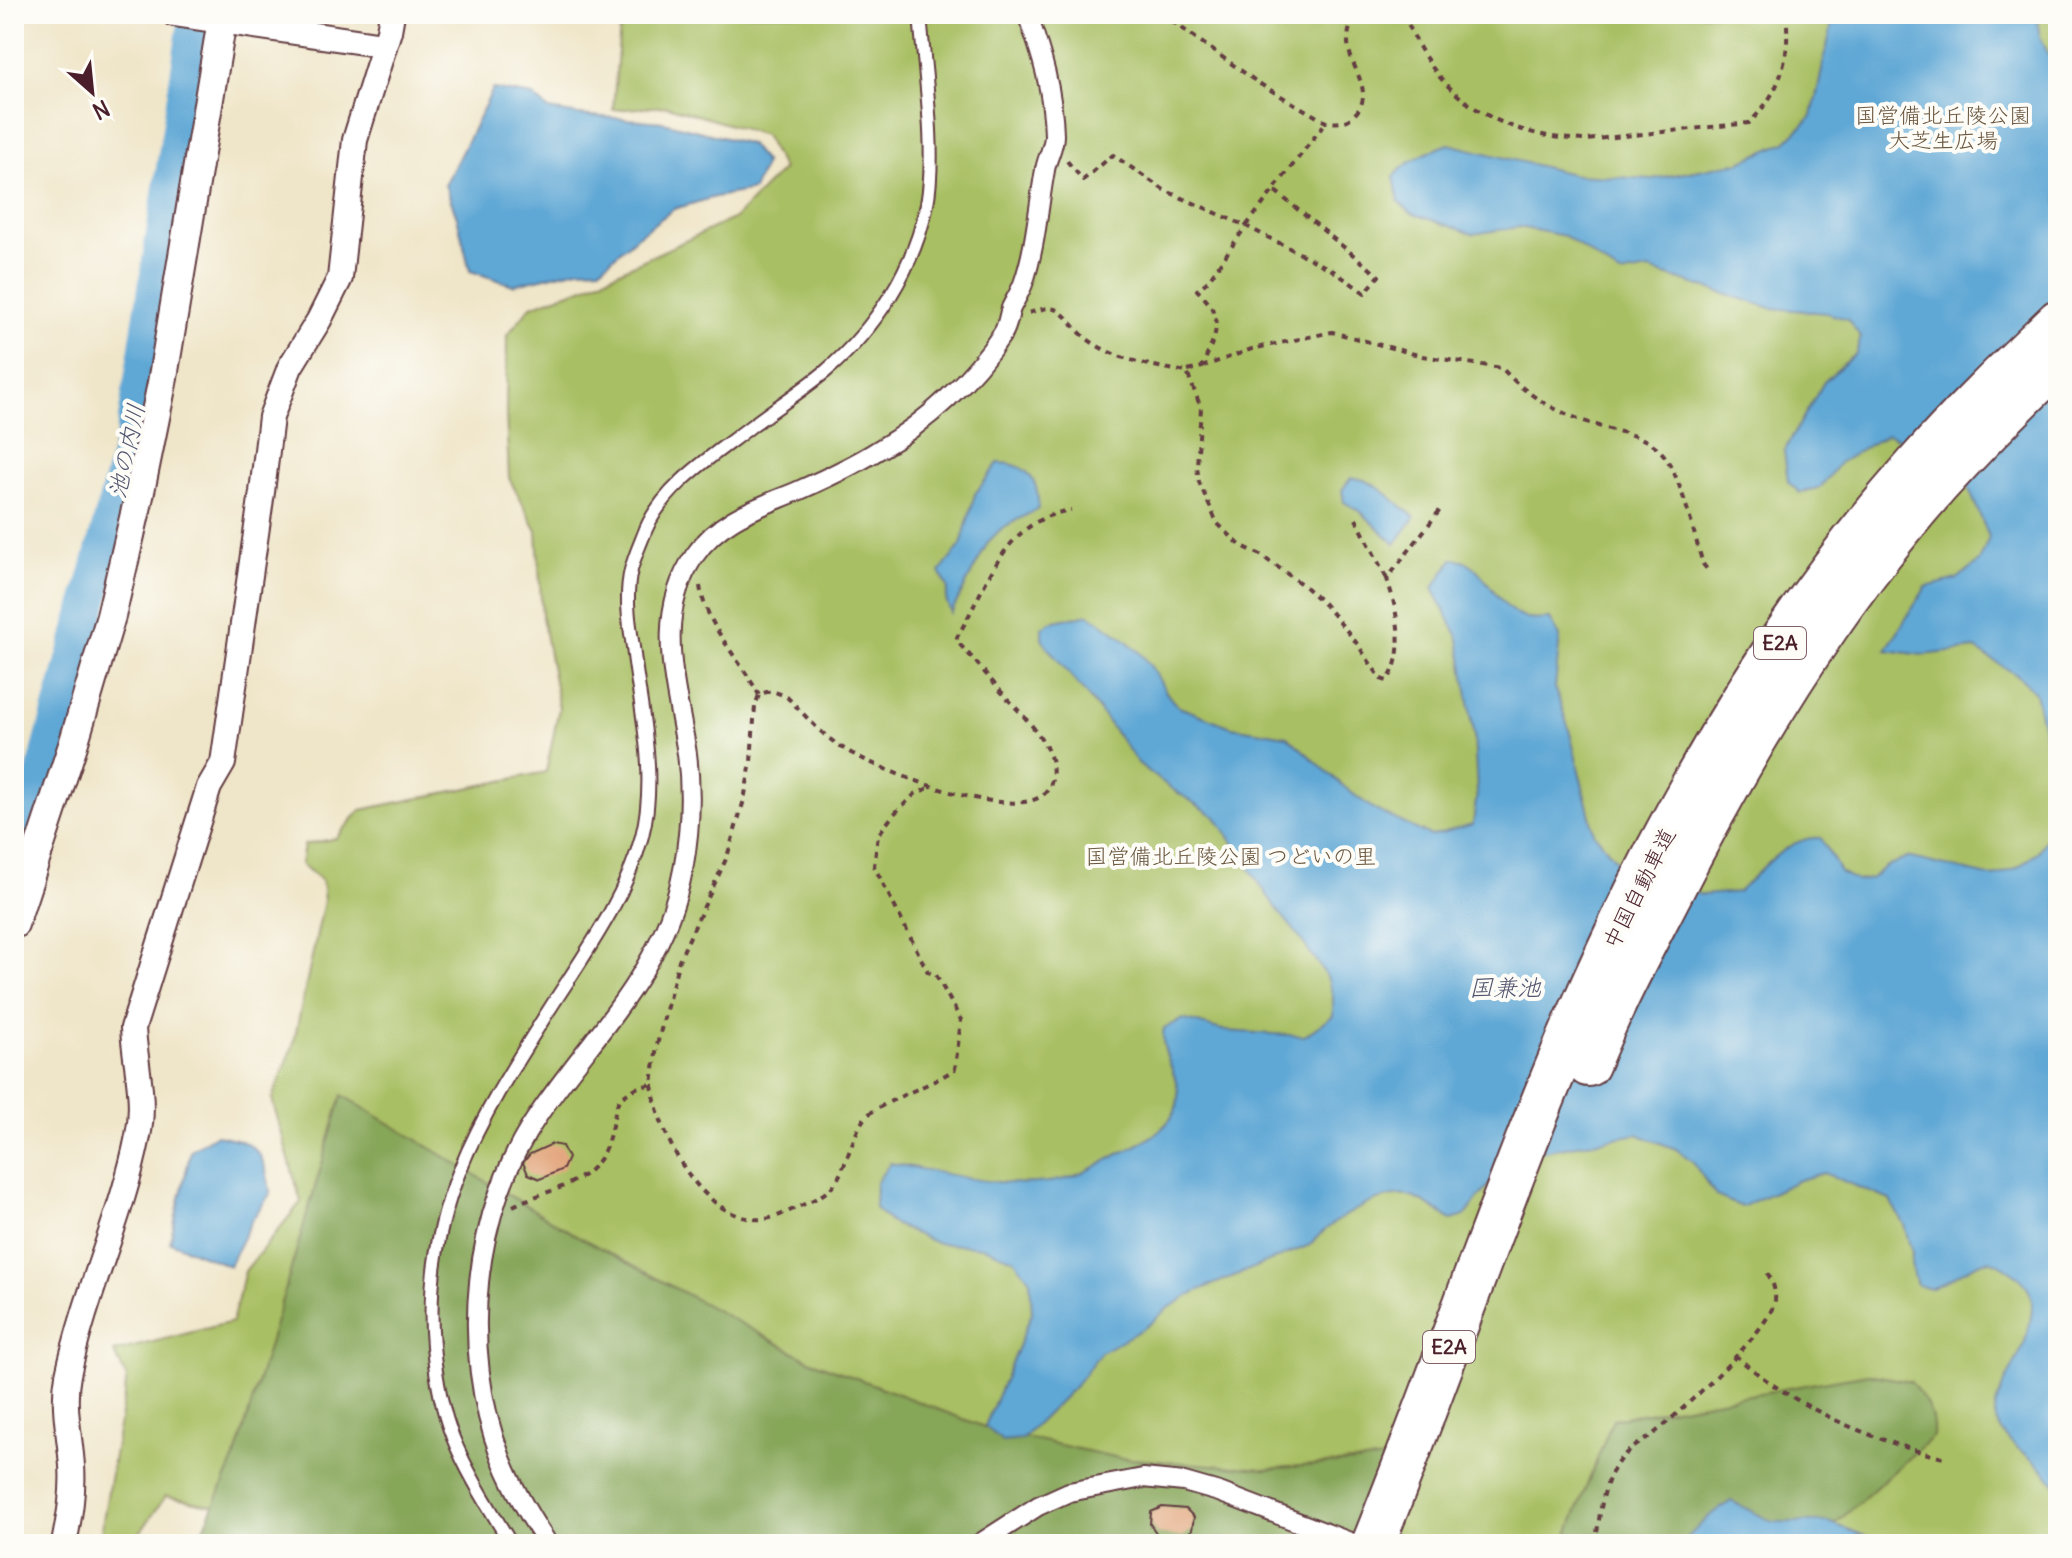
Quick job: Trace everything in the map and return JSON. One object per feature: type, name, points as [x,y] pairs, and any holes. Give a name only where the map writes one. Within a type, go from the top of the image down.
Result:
[{"type":"highway","name":"中国自動車道","points":[[1927,475],[1985,390],[2058,321]]},
{"type":"highway","name":"中国自動車道","points":[[1404,1544],[1537,1155],[1581,1009],[1680,840],[1726,729],[1785,636],[1851,545],[2058,363]]},
{"type":"highway","name":"中国自動車道","points":[[1354,1540],[1537,1155]]},
{"type":"street","points":[[174,14],[223,17],[383,45]]},
{"type":"street","points":[[64,1544],[72,1502],[66,1400],[68,1377],[86,1304],[139,1135],[142,1092],[133,1028],[209,787],[223,763],[271,417],[290,367],[340,278],[355,140],[392,14]]},
{"type":"street","points":[[548,1544],[502,1459],[484,1396],[477,1296],[491,1220],[513,1158],[535,1118],[630,995],[669,921],[677,897],[688,838],[690,791],[687,756],[672,677],[669,631],[677,589],[696,554],[713,534],[735,517],[828,477],[882,448],[917,423],[977,367],[1007,328],[1033,245],[1046,164],[1054,144],[1047,69],[1027,14]]},
{"type":"street","points":[[14,924],[73,745],[111,616],[138,501],[162,383],[223,17]]},
{"type":"street","points":[[979,1544],[1038,1506],[1069,1492],[1143,1478],[1184,1482],[1219,1492],[1354,1540],[1355,1544]]},
{"type":"lane","points":[[511,1544],[453,1438],[437,1388],[431,1324],[434,1268],[446,1205],[465,1157],[499,1089],[621,892],[642,835],[648,796],[648,749],[628,613],[631,571],[648,525],[672,491],[700,466],[827,370],[865,330],[894,292],[907,267],[927,201],[928,135],[920,14]]},
{"type":"path","points":[[1162,14],[1260,84],[1326,122],[1350,120],[1361,108],[1365,97],[1349,50],[1348,27],[1354,14]]},
{"type":"path","points":[[1403,14],[1426,58],[1454,93],[1516,129],[1564,140],[1586,140],[1749,123],[1767,106],[1787,59],[1786,14]]},
{"type":"path","points":[[1202,367],[1218,328],[1211,304],[1197,290],[1208,281],[1326,122]]},
{"type":"path","points":[[1050,153],[1069,161],[1083,180],[1113,155],[1164,190],[1246,226],[1332,270],[1365,293],[1379,276],[1274,190]]},
{"type":"path","points":[[1008,320],[1044,308],[1057,310],[1086,339],[1110,353],[1187,372],[1252,349],[1332,332],[1398,351],[1502,368],[1515,383],[1548,405],[1599,427],[1644,440],[1663,453],[1675,479],[1703,564],[1709,572]]},
{"type":"path","points":[[1187,372],[1201,408],[1197,466],[1199,482],[1217,523],[1240,545],[1259,554],[1323,603],[1353,638],[1381,679],[1387,681],[1394,665],[1398,638],[1396,609],[1387,579],[1356,519]]},
{"type":"path","points":[[933,786],[915,794],[878,835],[874,866],[928,972],[936,975],[961,1020],[955,1069],[865,1116],[833,1187],[789,1212],[762,1219],[748,1218],[722,1207],[697,1184],[665,1134],[652,1084],[657,1045],[679,960],[727,857],[744,800],[751,762],[755,706],[759,695],[767,691],[787,697],[845,750],[896,774],[933,786],[959,795],[1014,805],[1038,800],[1051,787],[1050,756],[1035,730],[957,642],[957,637],[994,565],[1009,544],[1029,527],[1061,511],[1071,510]]},
{"type":"path","points":[[1387,579],[1440,510]]},
{"type":"path","points":[[684,575],[700,582],[703,601],[716,626],[759,695]]},
{"type":"path","points":[[491,1220],[529,1198],[569,1185],[587,1173],[604,1152],[619,1099],[636,1088],[652,1084]]},
{"type":"path","points":[[1595,1544],[1602,1495],[1623,1457],[1657,1431],[1735,1355],[1768,1316],[1775,1302],[1775,1289],[1766,1271]]},
{"type":"path","points":[[1735,1355],[1775,1386],[1821,1412],[1906,1449],[1943,1458]]},
{"type":"green space","name":"国営備北丘陵公園 つどいの里","points":[[621,14],[2058,14],[2058,1544],[399,1544],[166,1496],[132,1544],[99,1544],[127,1379],[114,1352],[232,1322],[245,1271],[301,1202],[272,1099],[293,1046],[324,901],[322,881],[301,864],[304,845],[336,838],[361,810],[546,772],[559,708],[542,617],[537,531],[509,478],[507,335],[531,306],[587,286],[735,218],[783,169],[764,135],[667,106],[613,110]]},
{"type":"green space","points":[[342,1095],[574,1234],[809,1360],[992,1430],[1119,1458],[1265,1469],[1390,1459],[1356,1544],[197,1544],[237,1453]]},
{"type":"green space","points":[[1868,1374],[1911,1382],[1928,1407],[1933,1436],[1813,1544],[1564,1544],[1613,1419]]},
{"type":"water","name":"国兼池","points":[[1831,14],[2036,14],[2040,37],[2058,74],[2058,1487],[2042,1468],[2010,1441],[1996,1420],[1997,1402],[2022,1349],[2031,1319],[2032,1300],[2017,1275],[1993,1261],[1984,1261],[1930,1289],[1917,1285],[1904,1225],[1890,1200],[1824,1173],[1799,1180],[1742,1207],[1716,1196],[1692,1161],[1676,1149],[1637,1134],[1510,1157],[1465,1216],[1452,1220],[1408,1196],[1383,1198],[1355,1210],[1329,1227],[1310,1245],[1197,1291],[1167,1309],[1146,1327],[1101,1352],[1075,1386],[1022,1439],[1002,1441],[985,1426],[1032,1313],[1030,1280],[1014,1259],[983,1247],[936,1243],[891,1223],[875,1208],[876,1183],[890,1163],[997,1182],[1040,1183],[1069,1178],[1145,1140],[1171,1118],[1178,1100],[1178,1089],[1165,1049],[1164,1028],[1183,1019],[1226,1031],[1304,1036],[1333,1016],[1333,996],[1327,977],[1275,907],[1216,817],[1138,763],[1048,648],[1042,638],[1042,628],[1050,622],[1089,614],[1143,656],[1179,707],[1232,727],[1287,736],[1375,810],[1431,836],[1473,824],[1477,792],[1474,734],[1459,639],[1433,588],[1453,559],[1463,560],[1481,574],[1514,612],[1528,619],[1550,619],[1560,636],[1555,688],[1569,729],[1594,833],[1625,871],[1702,895],[1738,892],[1786,848],[1798,842],[1821,838],[1840,872],[1857,881],[1870,879],[1885,867],[1907,857],[1993,877],[2017,868],[2038,852],[2056,823],[2055,781],[2035,693],[2020,677],[1975,649],[1923,655],[1886,650],[1926,587],[1957,579],[1979,562],[1989,537],[1959,465],[1888,434],[1839,463],[1821,487],[1800,493],[1788,482],[1784,451],[1824,382],[1856,353],[1861,337],[1847,319],[1826,313],[1771,308],[1649,270],[1620,275],[1565,236],[1519,227],[1473,234],[1411,213],[1399,202],[1394,177],[1399,171],[1418,157],[1449,144],[1576,175],[1653,179],[1740,162],[1786,142],[1812,116],[1833,19]]},
{"type":"water","points":[[493,89],[533,96],[549,110],[663,122],[749,144],[765,163],[753,190],[674,209],[601,268],[578,269],[513,285],[470,271],[457,217],[445,185]]},
{"type":"water","points":[[998,463],[1017,466],[1030,475],[1037,490],[1038,509],[1002,528],[988,542],[951,613],[946,600],[948,588],[940,572],[961,545],[975,494]]},
{"type":"water","points":[[1351,478],[1376,486],[1415,517],[1395,544],[1360,511],[1344,502],[1342,490]]},
{"type":"water","points":[[215,1135],[240,1141],[256,1151],[265,1168],[270,1194],[251,1221],[229,1266],[170,1242],[191,1150]]},
{"type":"water","points":[[1731,1501],[1773,1522],[1829,1522],[1886,1544],[1690,1544],[1688,1537],[1708,1517]]},
{"type":"water","points":[[2058,1521],[2058,1544],[2009,1544],[2050,1531]]},
{"type":"building","points":[[552,1144],[562,1146],[568,1158],[563,1169],[540,1179],[528,1174],[523,1163],[530,1154]]},
{"type":"building","points":[[1162,1507],[1186,1509],[1194,1517],[1192,1530],[1182,1537],[1157,1534],[1150,1524],[1151,1512]]},
{"type":"waterway","name":"池の内川","points":[[14,861],[42,781],[133,440],[195,30]]},
{"type":"park label","name":"国営備北丘陵公園 大芝生広場","points":[[1943,128]]}]
